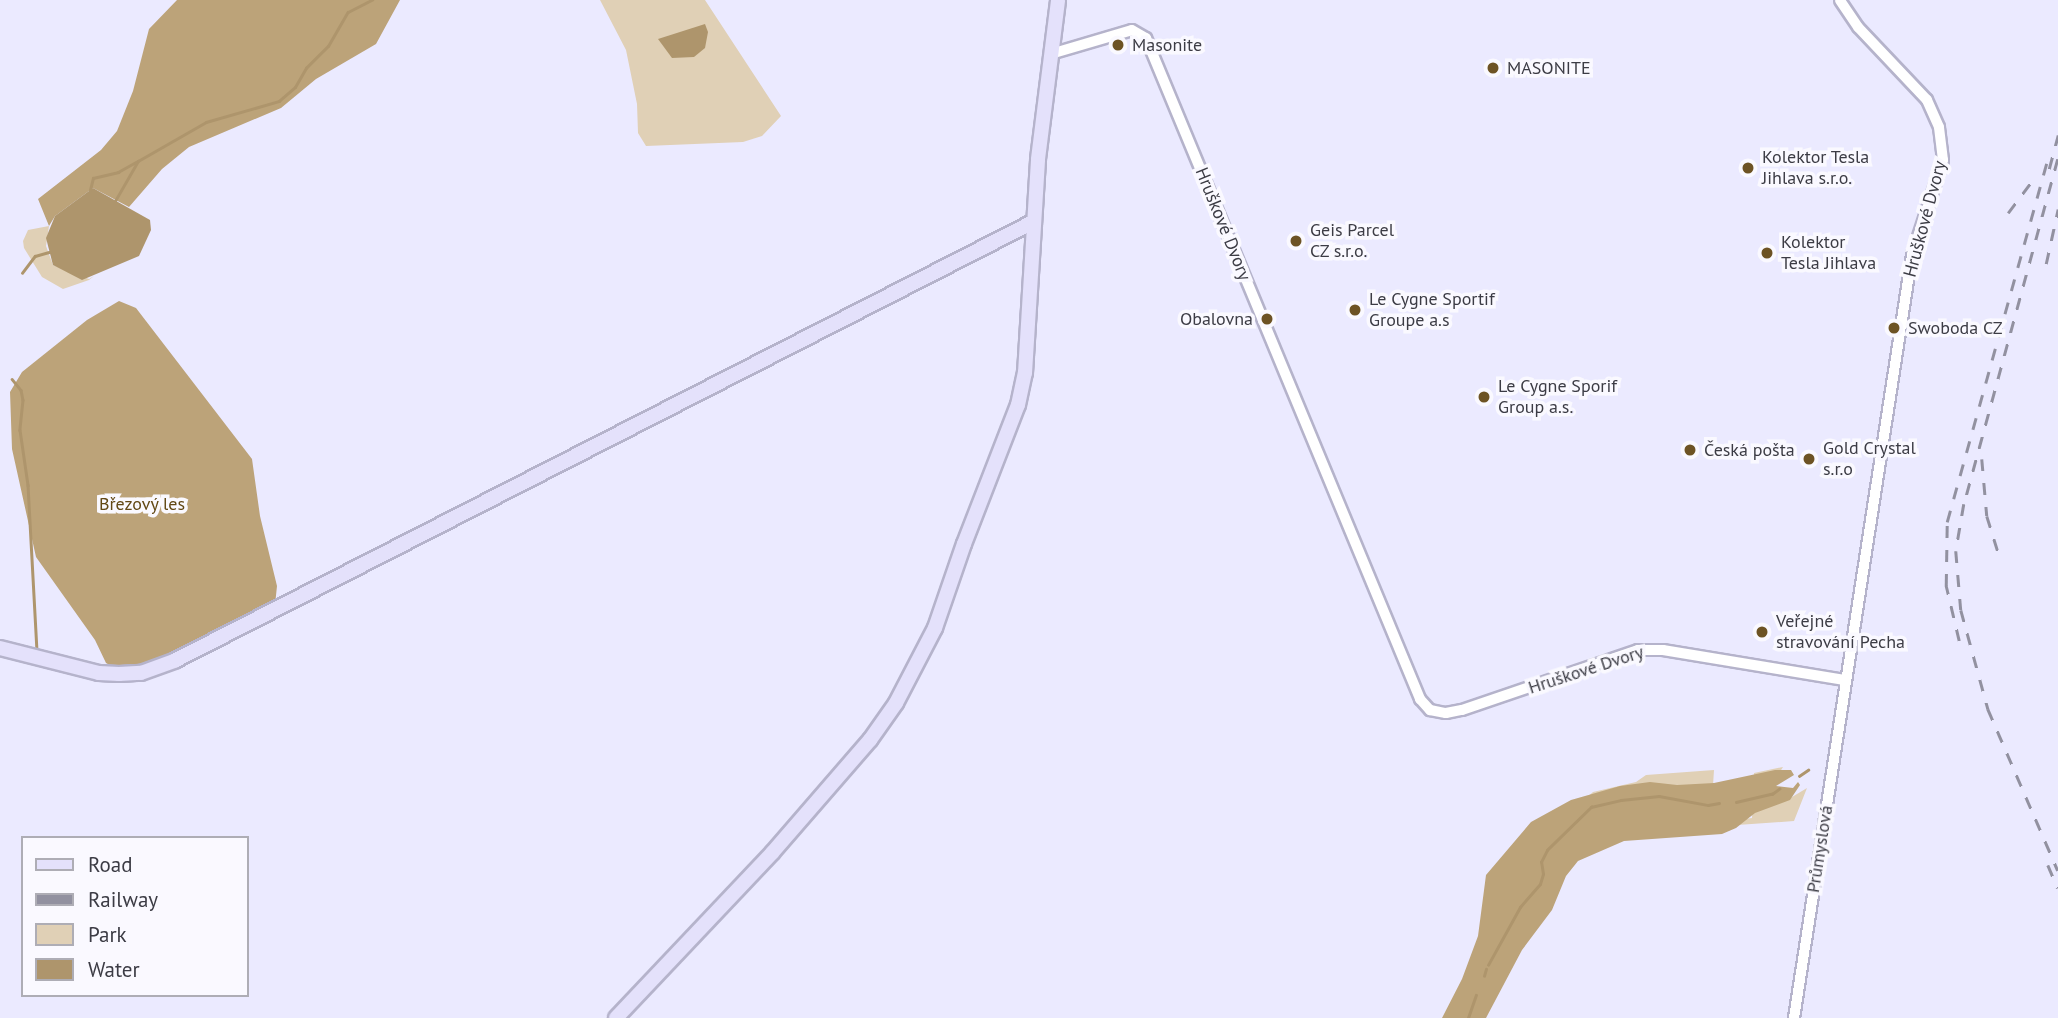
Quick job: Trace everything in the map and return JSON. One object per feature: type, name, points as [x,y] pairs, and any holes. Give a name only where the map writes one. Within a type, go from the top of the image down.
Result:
[{"type":"street","points":[[616,1018],[844,772],[897,703],[935,628],[964,544],[1018,405],[1029,335],[1033,222],[1058,0]]},
{"type":"street","name":"Hruškové Dvory","points":[[1054,53],[1132,30],[1146,38],[1420,699],[1430,710],[1446,713],[1462,710],[1638,650],[1662,650],[1845,680],[1912,255],[1943,160],[1939,127],[1927,100],[1858,27],[1840,0]]},
{"type":"street","points":[[0,648],[99,673],[141,673],[176,660],[1033,222]]},
{"type":"street","name":"Průmyslová","points":[[1794,1018],[1845,680]]},
{"type":"green space","points":[[177,0],[400,0],[376,44],[316,79],[281,108],[189,147],[162,169],[129,207],[93,188],[55,216],[49,226],[38,199],[101,150],[117,131],[133,91],[149,29]]},
{"type":"green space","points":[[600,0],[705,0],[781,116],[762,136],[743,142],[646,146],[638,133],[637,104],[626,50]]},
{"type":"green space","points":[[49,226],[46,246],[53,265],[89,279],[94,276],[89,280],[63,289],[42,277],[24,248],[23,241],[28,230]]},
{"type":"green space","name":"Březový les","points":[[119,301],[136,308],[252,459],[260,516],[277,586],[275,605],[145,669],[117,669],[106,663],[95,640],[36,557],[12,449],[10,392],[22,372],[87,320]]},
{"type":"green space","points":[[1783,767],[1773,783],[1787,800],[1807,788],[1794,821],[1723,826],[1585,799],[1593,792],[1636,782],[1646,775],[1714,770],[1712,801],[1744,819],[1752,818],[1754,773]]},
{"type":"green space","points":[[1775,770],[1791,770],[1794,775],[1776,786],[1793,788],[1798,782],[1800,785],[1790,800],[1755,813],[1736,828],[1722,834],[1624,841],[1578,861],[1566,876],[1552,910],[1522,950],[1486,1018],[1442,1018],[1462,979],[1478,936],[1486,875],[1531,822],[1571,800],[1620,786],[1650,782],[1677,785],[1714,783]]},
{"type":"water","points":[[705,24],[708,32],[705,48],[694,57],[672,58],[658,39]]},
{"type":"water","points":[[93,188],[150,220],[151,230],[139,256],[82,280],[53,265],[46,238],[55,216]]},
{"type":"waterway","points":[[115,201],[138,161],[206,122],[279,101],[295,87],[306,68],[328,46],[348,12],[372,0]]},
{"type":"waterway","points":[[90,190],[93,178],[118,172],[136,162]]},
{"type":"waterway","points":[[22,273],[35,256],[49,252]]},
{"type":"waterway","points":[[12,379],[21,390],[23,400],[20,430],[28,485],[37,653]]},
{"type":"waterway","points":[[1799,776],[1808,770]]},
{"type":"waterway","points":[[1736,802],[1772,794],[1779,789]]},
{"type":"waterway","points":[[1488,965],[1520,907],[1540,884],[1543,874],[1541,862],[1547,850],[1591,807],[1621,800],[1659,796],[1708,805],[1719,803]]},
{"type":"waterway","points":[[1484,976],[1486,969]]},
{"type":"waterway","points":[[1468,1018],[1476,995]]},
{"type":"railway","points":[[2049,169],[2058,135]]},
{"type":"railway","points":[[1959,641],[1946,586],[1947,522],[2048,157]]},
{"type":"railway","points":[[2058,159],[1964,504],[1956,551],[1961,610],[1988,709],[2058,871]]},
{"type":"railway","points":[[2008,213],[2035,177]]},
{"type":"railway","points":[[2046,264],[2058,209]]},
{"type":"railway","points":[[1982,459],[1987,516],[2000,558]]},
{"type":"railway","points":[[2048,865],[2058,888]]},
{"type":"place","name":"Masonite","points":[[1118,45]]},
{"type":"place","name":"MASONITE","points":[[1493,68]]},
{"type":"place","name":"Kolektor Tesla Jihlava s.r.o.","points":[[1748,168]]},
{"type":"place","name":"Geis Parcel CZ s.r.o.","points":[[1296,241]]},
{"type":"place","name":"Kolektor Tesla Jihlava","points":[[1767,253]]},
{"type":"place","name":"Le Cygne Sportif Groupe a.s","points":[[1355,310]]},
{"type":"place","name":"Obalovna","points":[[1267,319]]},
{"type":"place","name":"Swoboda CZ","points":[[1894,328]]},
{"type":"place","name":"Le Cygne Sporif Group a.s.","points":[[1484,397]]},
{"type":"place","name":"Česká pošta","points":[[1690,450]]},
{"type":"place","name":"Gold Crystal s.r.o","points":[[1809,459]]},
{"type":"place","name":"Veřejné stravování Pecha","points":[[1762,632]]}]
